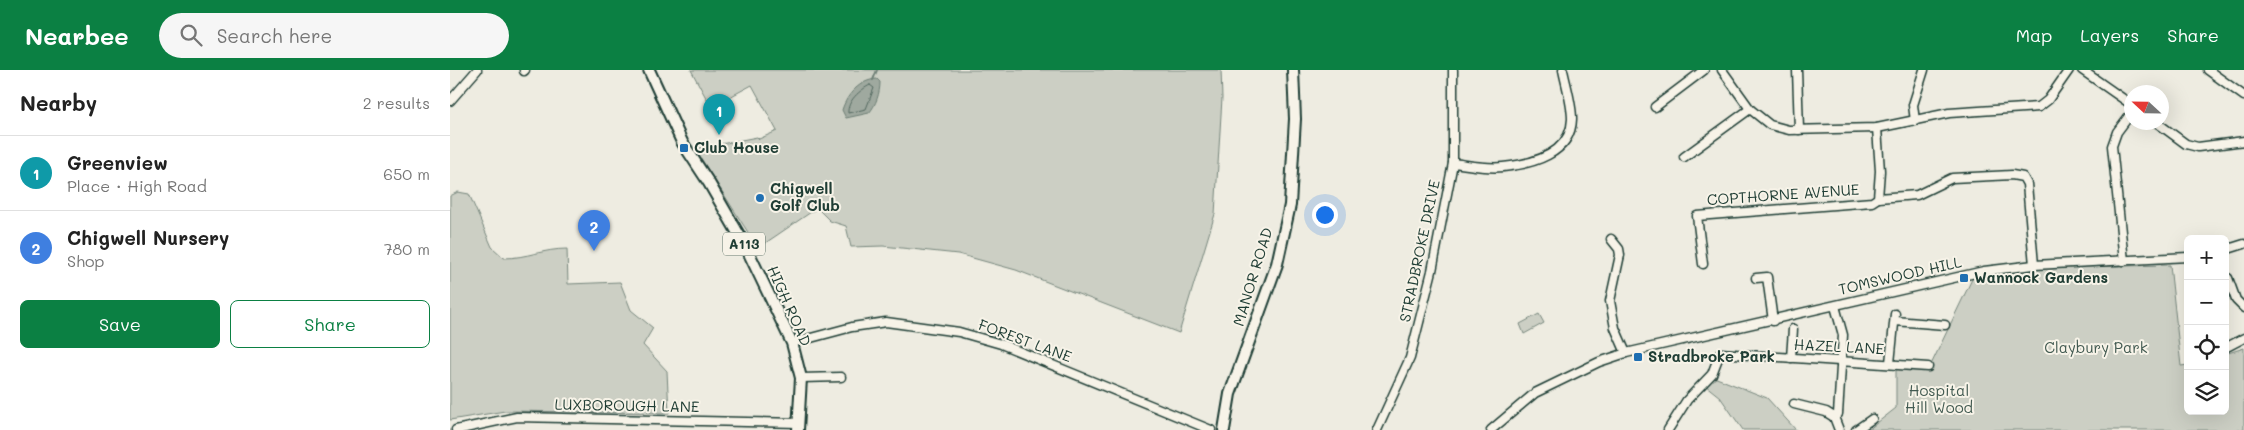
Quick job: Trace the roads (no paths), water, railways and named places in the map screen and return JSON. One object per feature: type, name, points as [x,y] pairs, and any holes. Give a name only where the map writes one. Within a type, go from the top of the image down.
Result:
[{"type":"main road","name":"HIGH ROAD","points":[[649,70],[682,142],[709,183],[746,247],[792,343],[801,378],[798,427]]},
{"type":"main road","name":"MANOR ROAD","points":[[1224,430],[1230,394],[1276,264],[1290,205],[1295,119],[1293,70]]},
{"type":"street","points":[[450,101],[477,70]]},
{"type":"street","name":"STRADBROKE DRIVE","points":[[1377,430],[1410,358],[1432,271],[1453,164],[1453,70]]},
{"type":"street","points":[[1453,164],[1502,168],[1535,161],[1555,152],[1567,138],[1572,120],[1563,70]]},
{"type":"street","points":[[1654,106],[1704,70]]},
{"type":"street","points":[[1722,70],[1750,109],[1770,125],[1789,130],[1878,128],[1949,113],[2039,107],[2048,100],[2069,70]]},
{"type":"street","points":[[1797,70],[1799,130]]},
{"type":"street","points":[[1915,121],[1913,105],[1924,70]]},
{"type":"street","points":[[2082,70],[2124,99]]},
{"type":"street","points":[[2208,70],[2244,96]]},
{"type":"street","points":[[1684,157],[1750,109]]},
{"type":"street","points":[[2124,123],[2112,146],[2124,261]]},
{"type":"street","name":"COPTHORNE AVENUE","points":[[1703,264],[1697,216],[1872,202],[1878,198],[1880,171],[1878,128]]},
{"type":"street","points":[[2167,130],[2186,144],[2198,147],[2244,141]]},
{"type":"street","points":[[1878,198],[1917,195],[1952,178],[2012,175],[2023,177],[2027,184],[2034,265]]},
{"type":"street","points":[[1611,239],[1619,249],[1620,255],[1610,301],[1611,312],[1624,354]]},
{"type":"street","points":[[2229,249],[2244,244]]},
{"type":"street","name":"TOMSWOOD HILL","points":[[1490,430],[1535,393],[1599,362],[1624,354],[1984,271],[2034,265],[2184,256]]},
{"type":"street","points":[[1756,278],[1767,278],[1773,321]]},
{"type":"street","points":[[2229,280],[2236,300],[2244,308]]},
{"type":"street","points":[[1835,306],[1843,335],[1836,416],[1839,430]]},
{"type":"street","points":[[1890,364],[1895,318],[1923,319],[1945,325]]},
{"type":"street","name":"FOREST LANE","points":[[792,343],[852,326],[886,322],[960,332],[1002,344],[1211,430]]},
{"type":"street","points":[[1791,358],[1794,329]]},
{"type":"street","points":[[2229,346],[2244,338]]},
{"type":"street","name":"HAZEL LANE","points":[[1668,430],[1687,400],[1712,374],[1720,353],[1928,367]]},
{"type":"street","points":[[801,378],[841,377]]},
{"type":"street","points":[[1794,404],[1817,409],[1836,416]]},
{"type":"street","name":"LUXBOROUGH LANE","points":[[456,430],[518,417],[798,427]]},
{"type":"street","points":[[1856,430],[1872,419]]},
{"type":"water","points":[[877,79],[880,82],[878,95],[869,113],[846,118],[842,110],[851,93],[865,82]]},
{"type":"waterway","points":[[873,80],[877,70]]},
{"type":"place","name":"Greenview","points":[[719,135]]},
{"type":"place","name":"Club House","points":[[684,148]]},
{"type":"place","name":"Chigwell Golf Club","points":[[760,198]]},
{"type":"place","name":"Chigwell Nursery","points":[[594,251]]},
{"type":"place","name":"Wannock Gardens","points":[[1964,278]]},
{"type":"place","name":"Stradbroke Park","points":[[1638,357]]},
{"type":"park label","name":"Claybury Park","points":[[2096,348]]},
{"type":"park label","name":"Hospital Hill Wood","points":[[1939,400]]}]
